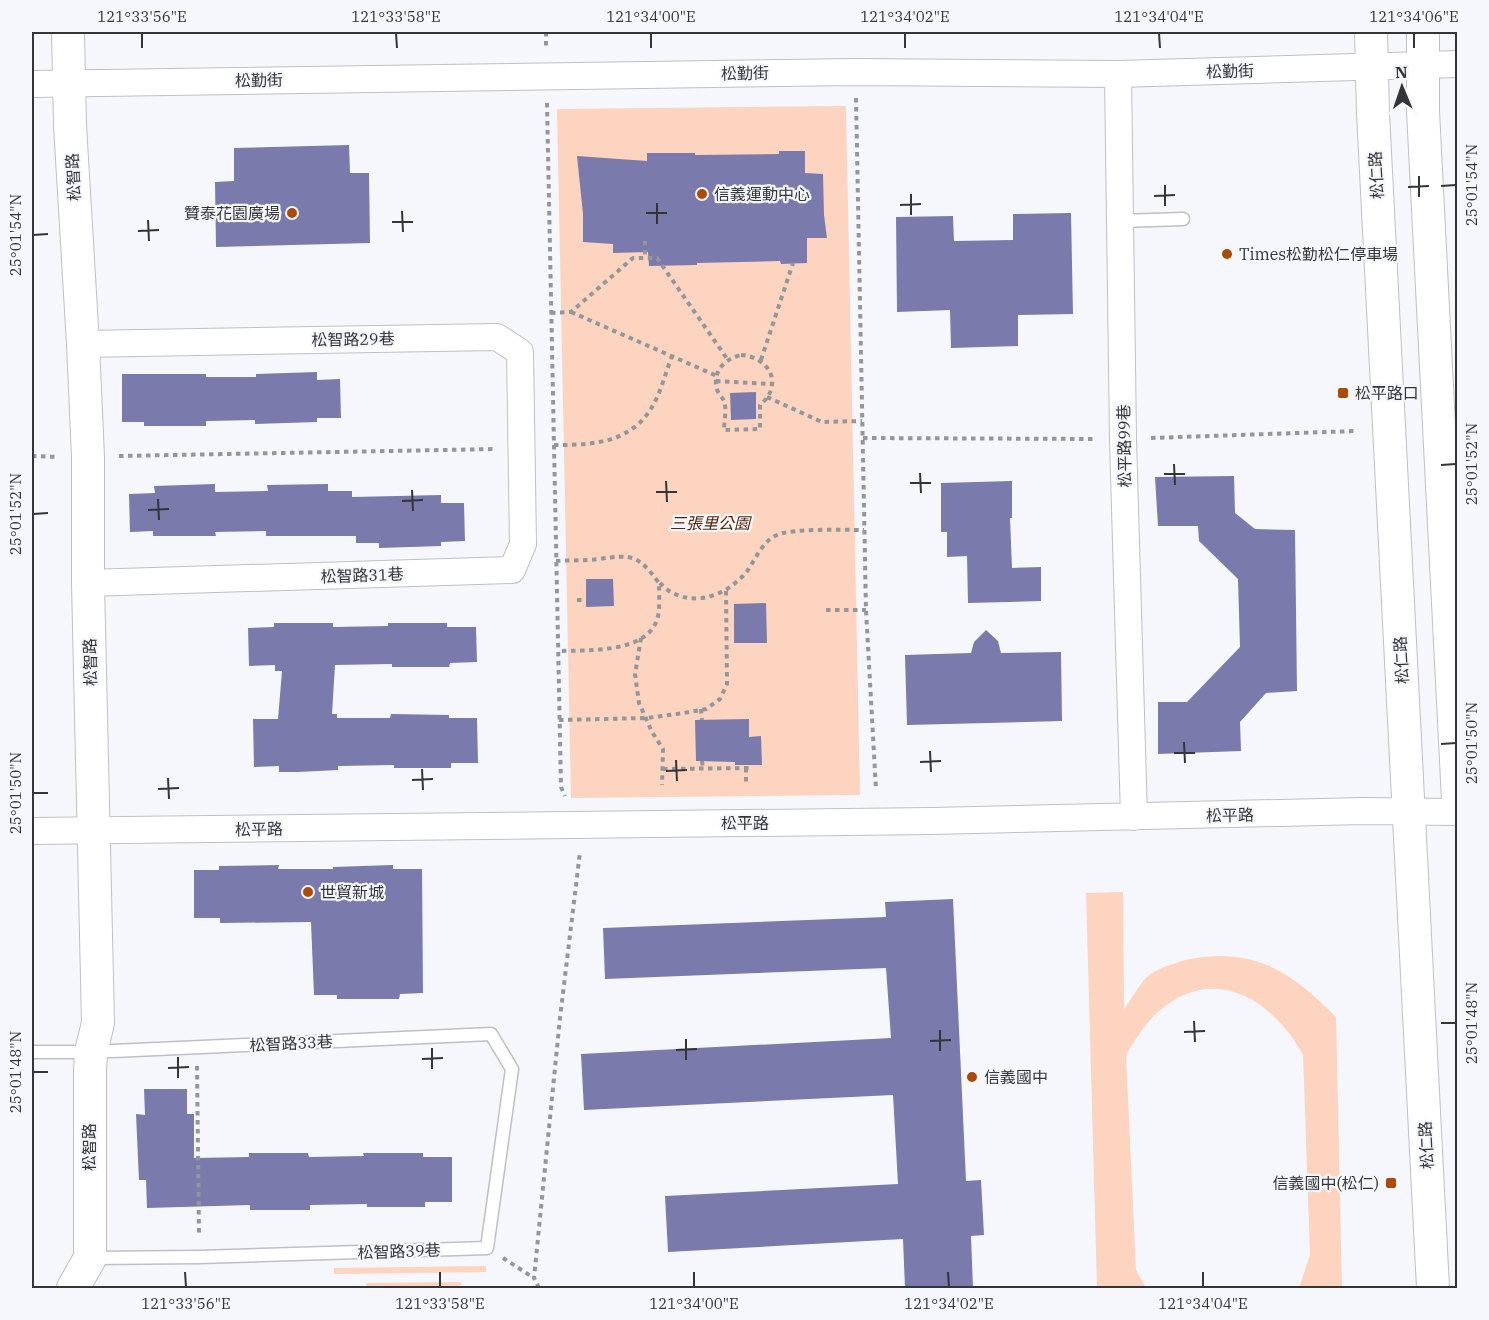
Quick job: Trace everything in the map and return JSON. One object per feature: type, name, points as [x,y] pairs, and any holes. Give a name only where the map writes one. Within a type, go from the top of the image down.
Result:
[{"type":"street","name":"松智路","points":[[68,32],[88,457],[88,584],[98,1023],[91,1052],[90,1258],[73,1288]]},
{"type":"street","name":"松仁路","points":[[1371,32],[1373,112],[1433,1288]]},
{"type":"street","points":[[1423,32],[1423,111],[1458,800]]},
{"type":"street","name":"松勤街","points":[[32,84],[855,72],[1118,74],[1458,64]]},
{"type":"street","name":"松平路99巷","points":[[1118,74],[1123,439],[1134,817]]},
{"type":"street","name":"松智路29巷","points":[[83,344],[497,337],[520,352],[521,449]]},
{"type":"street","name":"松智路31巷","points":[[88,584],[512,570],[523,544],[521,449]]},
{"type":"street","name":"松平路","points":[[32,831],[932,821],[1362,811],[1458,812]]},
{"type":"lane","points":[[1121,221],[1183,219]]},
{"type":"lane","name":"松智路33巷","points":[[32,1052],[91,1052],[491,1034],[512,1069],[487,1248]]},
{"type":"lane","name":"松智路39巷","points":[[90,1258],[487,1248]]},
{"type":"path","points":[[534,1278],[560,1018],[580,848],[579,824],[561,787],[546,32]]},
{"type":"path","points":[[855,72],[866,610],[876,790]]},
{"type":"path","points":[[645,241],[645,258]]},
{"type":"path","points":[[571,312],[633,258],[657,258],[728,360]]},
{"type":"path","points":[[761,360],[793,263]]},
{"type":"path","points":[[551,313],[571,312],[717,378],[772,384]]},
{"type":"path","points":[[741,355],[751,355],[761,360],[771,374],[772,384],[767,398],[760,405],[760,429],[724,430],[724,401],[717,390],[718,371],[728,360],[741,355]]},
{"type":"path","points":[[32,456],[88,457],[521,449],[592,444],[622,435],[636,426],[648,413],[672,356]]},
{"type":"path","points":[[741,382],[741,391]]},
{"type":"path","points":[[767,398],[822,422],[862,421]]},
{"type":"path","points":[[556,561],[597,560],[616,555],[633,558],[647,567],[659,583],[674,594],[691,599],[713,597],[745,574],[764,544],[776,535],[790,532],[864,530]]},
{"type":"path","points":[[558,651],[604,650],[632,643],[641,638],[649,631],[658,617],[659,583]]},
{"type":"path","points":[[559,720],[647,718],[706,709],[720,699],[728,684],[726,589]]},
{"type":"path","points":[[577,600],[586,600]]},
{"type":"path","points":[[826,610],[866,610]]},
{"type":"path","points":[[726,612],[734,612]]},
{"type":"path","points":[[641,638],[635,674],[639,703],[652,732],[663,749],[662,785]]},
{"type":"path","points":[[701,709],[702,720]]},
{"type":"path","points":[[702,761],[702,769]]},
{"type":"path","points":[[746,768],[746,784]]},
{"type":"path","points":[[663,770],[753,768]]},
{"type":"path","points":[[197,1047],[199,1257]]},
{"type":"path","points":[[487,1248],[534,1278],[539,1288]]},
{"type":"green space","name":"三張里公園","points":[[846,106],[860,795],[571,798],[557,109]]},
{"type":"green space","points":[[1123,892],[1124,1009],[1148,976],[1174,963],[1213,956],[1253,960],[1271,967],[1304,988],[1336,1017],[1342,1288],[1299,1288],[1310,1255],[1303,1055],[1276,1018],[1259,1004],[1241,994],[1221,989],[1201,990],[1180,997],[1159,1011],[1145,1026],[1126,1055],[1136,1270],[1146,1288],[1097,1288],[1086,893]]},
{"type":"green space","points":[[486,1266],[486,1272],[334,1274],[334,1268]]},
{"type":"green space","points":[[461,1282],[461,1285],[448,1288],[367,1288],[366,1283]]},
{"type":"building","name":"贊泰花園廣場","points":[[349,145],[350,173],[369,173],[370,243],[216,247],[215,182],[234,181],[234,148]]},
{"type":"building","name":"信義運動中心","points":[[779,151],[805,151],[805,173],[823,174],[827,238],[807,238],[807,263],[781,264],[780,261],[649,266],[648,252],[613,253],[613,244],[583,242],[583,214],[577,156],[647,161],[647,153],[779,154]]},
{"type":"building","points":[[1071,213],[1073,314],[1018,315],[1018,346],[951,348],[950,310],[897,312],[896,217],[953,216],[954,241],[1013,240],[1013,214]]},
{"type":"building","points":[[317,372],[317,380],[340,379],[341,418],[317,418],[317,422],[255,424],[255,420],[206,421],[206,426],[144,426],[144,422],[122,422],[122,374],[206,374],[206,377],[256,377],[256,374]]},
{"type":"building","points":[[756,392],[756,419],[731,420],[730,393]]},
{"type":"building","points":[[1234,476],[1235,513],[1255,529],[1295,530],[1297,691],[1266,693],[1240,722],[1241,751],[1158,754],[1158,702],[1187,702],[1240,647],[1238,579],[1199,541],[1198,526],[1158,526],[1155,477]]},
{"type":"building","points":[[1012,481],[1012,518],[1010,518],[1012,568],[1041,567],[1041,601],[968,603],[967,556],[947,557],[947,532],[941,532],[941,483]]},
{"type":"building","points":[[215,484],[215,492],[268,491],[267,485],[328,484],[328,491],[352,491],[352,497],[441,495],[441,503],[464,503],[465,541],[441,542],[441,546],[379,548],[379,543],[356,543],[356,536],[266,536],[266,531],[215,532],[216,536],[153,536],[153,531],[130,532],[129,494],[155,493],[154,486]]},
{"type":"building","points":[[586,579],[613,579],[614,606],[586,607]]},
{"type":"building","points":[[766,603],[767,643],[734,643],[734,604]]},
{"type":"building","points":[[274,623],[333,623],[333,627],[388,626],[388,623],[447,623],[447,627],[476,627],[477,662],[450,663],[449,667],[392,667],[392,664],[335,665],[332,714],[337,714],[337,718],[390,718],[391,714],[477,718],[478,763],[451,763],[451,768],[394,768],[394,765],[338,766],[338,770],[298,772],[279,772],[279,766],[254,767],[253,719],[278,719],[282,671],[275,671],[275,665],[249,666],[248,628],[274,627]]},
{"type":"building","points":[[986,630],[998,641],[1001,653],[1061,652],[1062,721],[907,725],[905,655],[971,653],[974,642]]},
{"type":"building","points":[[749,719],[749,737],[761,736],[762,765],[696,761],[695,720]]},
{"type":"building","points":[[279,865],[278,869],[333,869],[333,867],[393,865],[393,869],[422,869],[423,993],[400,994],[399,999],[337,999],[337,995],[314,995],[311,922],[220,923],[220,918],[194,918],[194,870],[219,870],[219,866]]},
{"type":"building","points":[[953,899],[966,1181],[981,1180],[984,1235],[971,1236],[973,1288],[905,1288],[903,1239],[668,1252],[665,1196],[898,1184],[893,1095],[584,1110],[581,1054],[891,1038],[886,968],[605,979],[603,928],[886,917],[885,902]]},
{"type":"building","points":[[144,1089],[187,1089],[187,1114],[194,1114],[194,1158],[249,1157],[249,1153],[308,1153],[309,1157],[364,1156],[363,1153],[423,1153],[423,1157],[452,1157],[452,1202],[425,1202],[425,1207],[367,1207],[367,1204],[310,1205],[310,1210],[250,1210],[250,1205],[147,1208],[146,1180],[139,1180],[136,1114],[145,1115]]},
{"type":"place","name":"信義運動中心","points":[[702,194]]},
{"type":"place","name":"贊泰花園廣場","points":[[292,213]]},
{"type":"place","name":"Times松勤松仁停車場","points":[[1227,254]]},
{"type":"place","name":"松平路口","points":[[1343,393]]},
{"type":"place","name":"世貿新城","points":[[308,892]]},
{"type":"place","name":"信義國中","points":[[972,1077]]},
{"type":"place","name":"信義國中(松仁)","points":[[1391,1183]]}]
